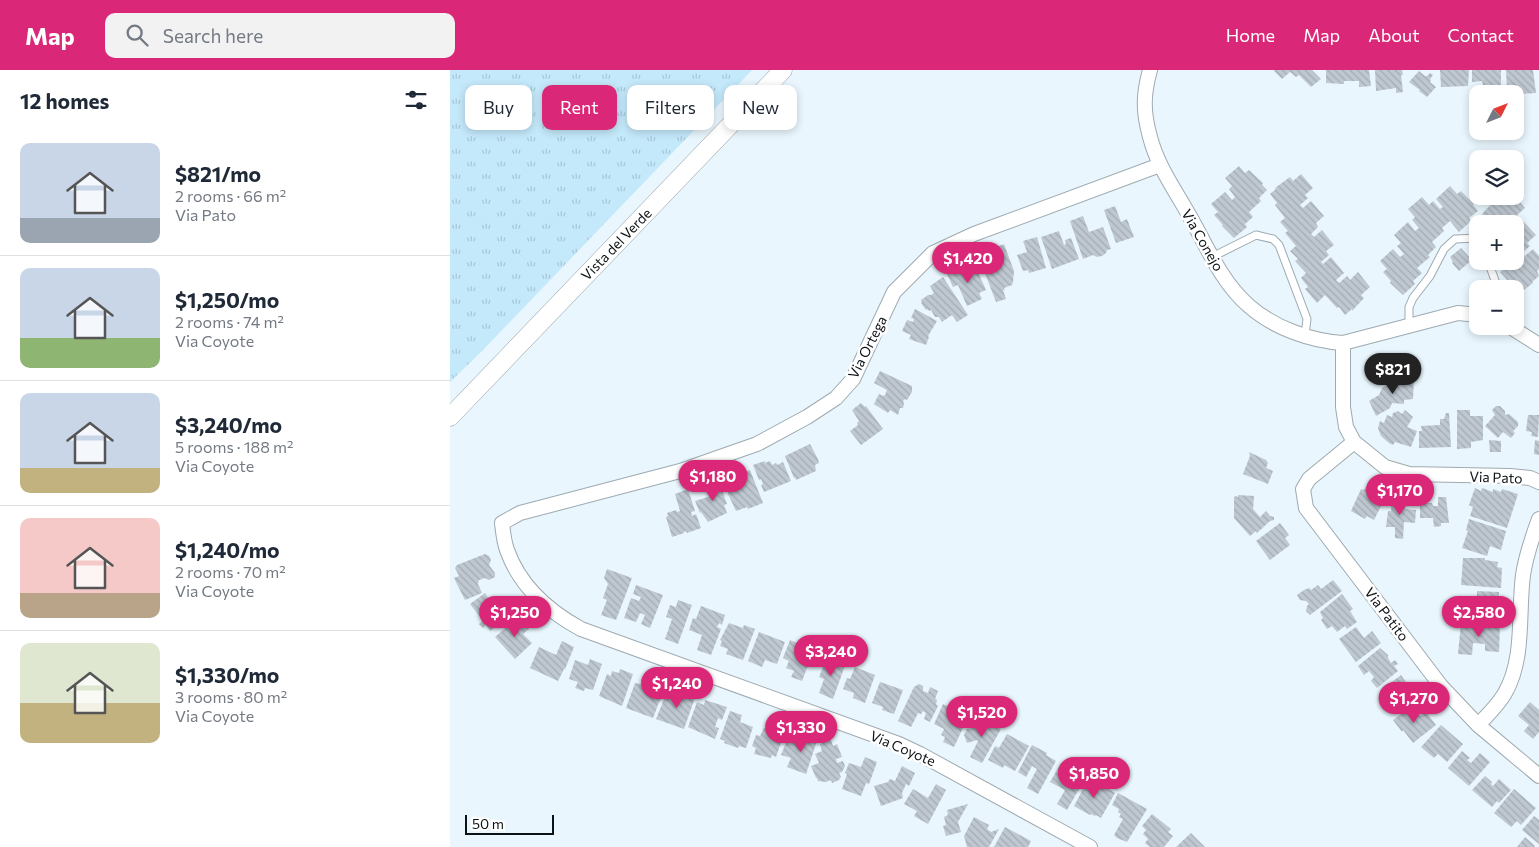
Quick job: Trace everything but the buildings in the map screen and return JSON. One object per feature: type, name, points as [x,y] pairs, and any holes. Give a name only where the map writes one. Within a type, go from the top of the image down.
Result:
[{"type":"street","name":"Vista del Verde","points":[[450,417],[783,70]]},
{"type":"street","name":"Via Conejo","points":[[1150,70],[1144,88],[1145,115],[1150,139],[1160,165],[1212,258],[1233,290],[1250,307],[1287,329],[1329,342],[1343,343]]},
{"type":"street","name":"Via Ortega","points":[[502,523],[520,512],[680,472],[757,444],[807,417],[836,398],[853,379],[894,292],[933,253],[974,234],[1160,165]]},
{"type":"street","points":[[1343,343],[1458,313],[1469,314]]},
{"type":"street","points":[[1523,335],[1539,346]]},
{"type":"street","name":"Via Pato","points":[[1343,343],[1343,406],[1346,427],[1354,442],[1385,467],[1409,474],[1510,476],[1530,478],[1539,482]]},
{"type":"street","name":"Via Patito","points":[[1354,442],[1309,479],[1303,489],[1306,508],[1441,686],[1478,725],[1539,776]]},
{"type":"street","points":[[1478,725],[1506,692],[1512,676],[1517,656],[1523,576],[1528,547],[1539,519]]},
{"type":"street","name":"Via Coyote","points":[[502,523],[507,550],[516,570],[541,603],[558,617],[581,629],[906,747],[1090,847]]},
{"type":"lane","points":[[1212,258],[1256,235],[1273,239],[1279,245],[1307,319],[1305,335]]},
{"type":"lane","points":[[1408,326],[1408,307],[1430,276],[1444,249],[1455,239],[1469,237]]},
{"type":"green space","points":[[450,70],[752,70],[738,85],[724,85],[724,99],[714,110],[714,85],[627,85],[627,130],[694,130],[450,382]]}]
